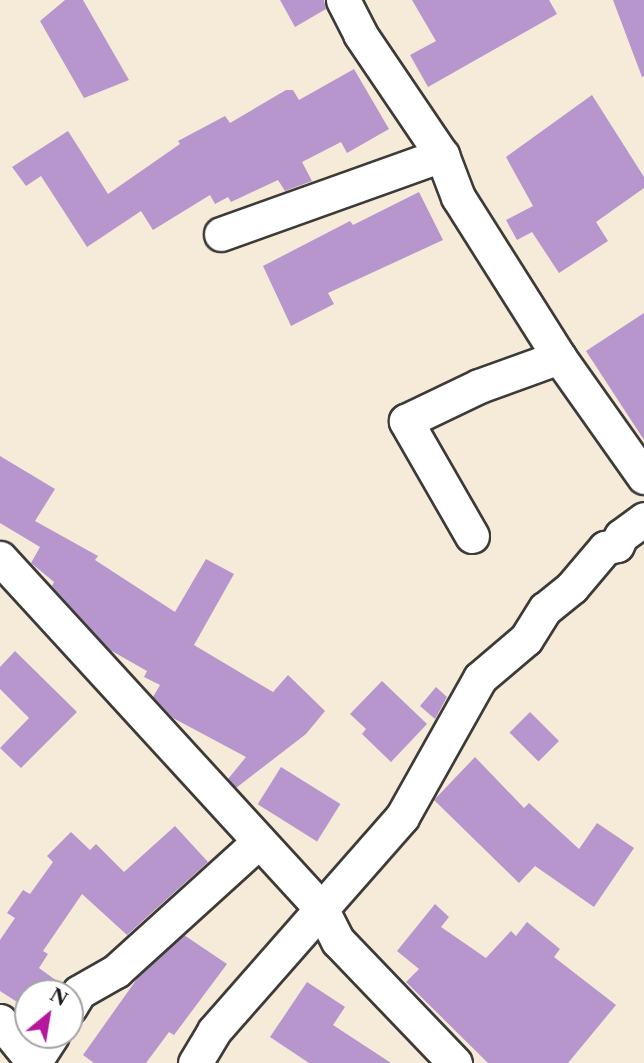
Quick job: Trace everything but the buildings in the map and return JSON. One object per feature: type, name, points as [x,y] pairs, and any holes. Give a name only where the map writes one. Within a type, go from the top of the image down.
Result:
[{"type":"street","points":[[343,0],[360,34],[442,155],[458,197],[559,357],[644,478]]},
{"type":"street","points":[[221,234],[442,155]]},
{"type":"street","points":[[472,536],[406,421],[479,386],[559,357]]},
{"type":"street","points":[[195,1063],[214,1031],[311,916],[322,910],[402,817],[480,678],[526,639],[545,609],[572,587],[605,548],[617,545],[621,536],[644,519]]},
{"type":"street","points":[[0,558],[181,753],[257,843],[322,910],[338,941],[455,1063]]},
{"type":"street","points":[[84,989],[116,971],[257,843]]},
{"type":"street","points":[[0,1021],[34,1063]]}]
